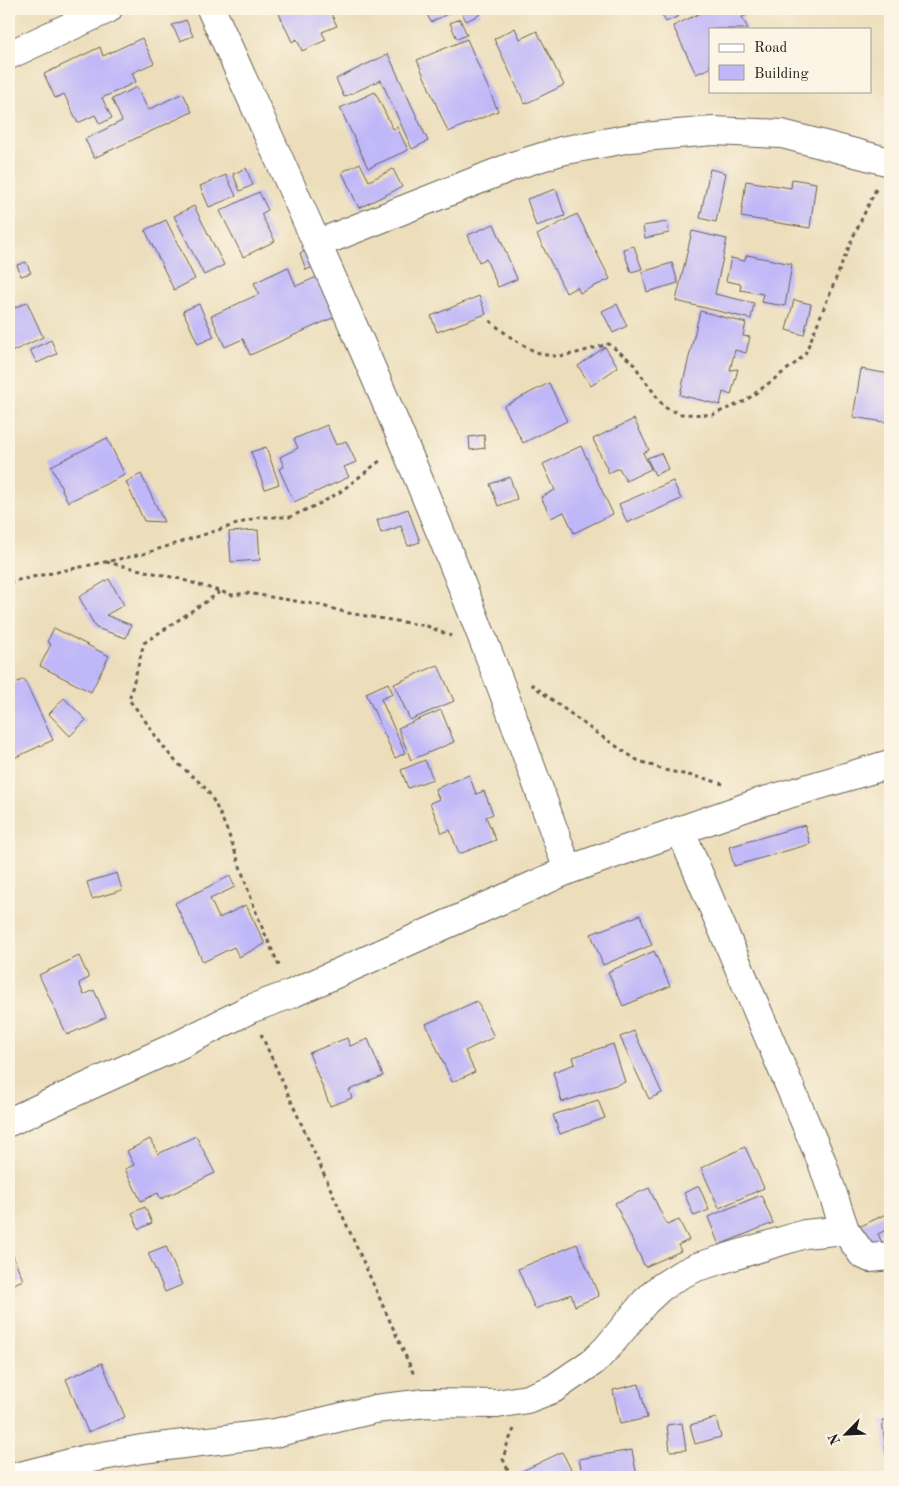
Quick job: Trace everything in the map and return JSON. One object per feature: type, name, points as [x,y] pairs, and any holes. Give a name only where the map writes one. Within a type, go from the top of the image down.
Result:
[{"type":"street","points":[[9,56],[108,9]]},
{"type":"street","points":[[211,9],[404,443],[489,654],[568,870]]},
{"type":"street","points":[[317,244],[516,165],[561,151],[631,138],[713,131],[782,134],[890,162]]},
{"type":"street","points":[[9,1122],[179,1045],[250,1009],[291,994],[568,870],[681,832],[758,803],[890,764]]},
{"type":"street","points":[[681,832],[822,1162],[845,1230],[862,1254],[870,1258],[890,1256]]},
{"type":"street","points":[[16,1477],[86,1459],[132,1451],[275,1433],[375,1408],[426,1403],[498,1404],[527,1398],[553,1389],[594,1361],[645,1302],[660,1288],[680,1275],[714,1262],[805,1234],[845,1230]]},
{"type":"path","points":[[490,321],[522,344],[543,354],[566,355],[609,344],[632,362],[664,406],[680,414],[712,415],[745,401],[805,354],[853,237],[890,162]]},
{"type":"path","points":[[9,582],[143,554],[259,517],[290,518],[340,492],[404,443]]},
{"type":"path","points":[[106,562],[180,579],[232,595],[247,593],[318,605],[348,613],[428,626],[463,640],[489,654]]},
{"type":"path","points":[[220,591],[144,643],[129,700],[148,722],[169,754],[205,787],[212,798],[223,820],[252,900],[291,994]]},
{"type":"path","points":[[529,683],[595,732],[637,760],[664,770],[718,782],[758,803]]},
{"type":"path","points":[[250,1009],[426,1403]]},
{"type":"path","points":[[511,1477],[504,1459],[506,1445],[527,1398]]},
{"type":"building","points":[[277,9],[329,9],[337,26],[322,32],[326,40],[302,51],[297,39],[292,42]]},
{"type":"building","points":[[424,9],[457,9],[431,22]]},
{"type":"building","points":[[460,9],[478,9],[481,14],[466,21]]},
{"type":"building","points":[[659,9],[675,9],[679,16],[666,22]]},
{"type":"building","points":[[709,9],[746,9],[749,14],[742,17],[748,28],[709,28],[709,68],[696,74],[673,26]]},
{"type":"building","points":[[460,19],[467,35],[457,39],[450,23]]},
{"type":"building","points":[[186,20],[193,36],[180,41],[172,25]]},
{"type":"building","points":[[515,28],[520,39],[537,31],[564,85],[525,104],[494,39]]},
{"type":"building","points":[[142,38],[154,63],[132,73],[136,82],[102,98],[112,118],[100,124],[95,115],[78,123],[64,94],[55,98],[44,74],[100,47],[103,56]]},
{"type":"building","points":[[467,39],[498,111],[448,132],[417,60]]},
{"type":"building","points":[[388,54],[428,141],[412,149],[381,80],[344,97],[336,79]]},
{"type":"building","points":[[137,87],[148,110],[183,93],[192,112],[94,158],[85,139],[122,121],[112,99]]},
{"type":"building","points":[[375,92],[393,129],[397,127],[408,150],[368,168],[340,108]]},
{"type":"building","points":[[360,163],[369,181],[393,169],[402,187],[359,208],[342,172]]},
{"type":"building","points":[[246,168],[253,185],[240,191],[233,174]]},
{"type":"building","points":[[710,169],[726,173],[716,222],[700,218]]},
{"type":"building","points":[[226,175],[236,196],[209,207],[200,186]]},
{"type":"building","points":[[792,179],[816,183],[810,228],[741,217],[746,181],[791,188]]},
{"type":"building","points":[[556,189],[565,216],[536,226],[527,199]]},
{"type":"building","points":[[259,192],[268,210],[261,214],[275,241],[243,257],[220,211]]},
{"type":"building","points":[[194,206],[224,265],[204,275],[174,216]]},
{"type":"building","points":[[577,214],[610,279],[580,293],[577,287],[566,293],[537,235]]},
{"type":"building","points":[[166,220],[195,279],[174,290],[145,230]]},
{"type":"building","points":[[667,222],[669,233],[645,238],[643,226]]},
{"type":"building","points":[[494,224],[517,279],[498,287],[486,259],[479,262],[468,235]]},
{"type":"building","points":[[692,231],[727,239],[715,294],[754,303],[751,319],[676,301]]},
{"type":"building","points":[[634,246],[642,269],[631,272],[623,249]]},
{"type":"building","points":[[312,248],[320,264],[306,270],[300,253]]},
{"type":"building","points":[[747,255],[792,264],[785,306],[761,302],[763,294],[740,290],[741,284],[726,281],[731,258],[744,261]]},
{"type":"building","points":[[26,262],[31,273],[21,276],[17,265]]},
{"type":"building","points":[[672,263],[678,283],[647,292],[642,272]]},
{"type":"building","points":[[288,267],[296,286],[319,276],[337,316],[250,355],[243,339],[225,347],[211,316],[259,294],[254,283]]},
{"type":"building","points":[[9,294],[15,308],[27,302],[43,337],[9,353]]},
{"type":"building","points":[[479,296],[486,314],[437,332],[431,316]]},
{"type":"building","points":[[794,300],[811,304],[804,335],[786,330]]},
{"type":"building","points":[[199,304],[214,337],[198,344],[183,311]]},
{"type":"building","points":[[617,304],[627,326],[613,333],[602,311]]},
{"type":"building","points":[[700,311],[746,323],[743,336],[750,337],[746,353],[735,350],[730,370],[738,369],[731,395],[723,392],[720,405],[680,395]]},
{"type":"building","points":[[51,340],[57,354],[37,363],[30,350]]},
{"type":"building","points":[[605,347],[618,367],[591,386],[578,366]]},
{"type":"building","points":[[861,369],[890,374],[890,423],[853,417]]},
{"type":"building","points":[[549,383],[567,421],[523,443],[504,406]]},
{"type":"building","points":[[634,419],[649,450],[643,453],[651,469],[626,481],[619,468],[609,473],[593,439]]},
{"type":"building","points":[[327,425],[336,445],[346,441],[356,462],[344,467],[349,477],[294,502],[279,469],[284,467],[280,457],[298,448],[294,439]]},
{"type":"building","points":[[484,435],[485,448],[470,450],[469,437]]},
{"type":"building","points":[[107,438],[125,475],[68,502],[51,466]]},
{"type":"building","points":[[581,446],[613,514],[574,533],[564,512],[551,518],[541,497],[555,490],[543,464]]},
{"type":"building","points":[[266,447],[279,484],[265,489],[251,452]]},
{"type":"building","points":[[661,453],[668,469],[655,475],[647,458]]},
{"type":"building","points":[[141,474],[164,522],[144,521],[126,482]]},
{"type":"building","points":[[510,477],[517,499],[498,506],[490,484]]},
{"type":"building","points":[[673,481],[681,499],[627,523],[619,504]]},
{"type":"building","points":[[408,509],[420,542],[408,546],[401,526],[381,533],[377,520]]},
{"type":"building","points":[[258,530],[260,560],[231,562],[229,532]]},
{"type":"building","points":[[109,579],[124,605],[106,615],[131,625],[126,638],[96,628],[79,597]]},
{"type":"building","points":[[54,628],[109,656],[91,692],[40,666],[51,644],[47,642]]},
{"type":"building","points":[[438,665],[454,701],[410,720],[394,684]]},
{"type":"building","points":[[24,679],[53,740],[14,758],[9,746],[9,686]]},
{"type":"building","points":[[388,683],[393,694],[381,699],[405,753],[395,758],[366,693]]},
{"type":"building","points":[[64,698],[86,720],[70,736],[49,714]]},
{"type":"building","points":[[441,710],[454,742],[411,760],[398,728]]},
{"type":"building","points":[[425,760],[433,779],[408,788],[401,770]]},
{"type":"building","points":[[469,775],[476,794],[484,791],[493,814],[486,817],[496,840],[459,854],[450,830],[442,833],[430,803],[439,799],[435,789]]},
{"type":"building","points":[[805,825],[810,844],[734,866],[729,847]]},
{"type":"building","points":[[117,873],[122,890],[92,899],[87,882]]},
{"type":"building","points":[[230,876],[235,887],[210,899],[219,918],[246,905],[265,944],[239,957],[234,947],[203,962],[175,903]]},
{"type":"building","points":[[640,915],[652,945],[603,965],[591,934]]},
{"type":"building","points":[[654,951],[670,986],[623,1006],[608,972]]},
{"type":"building","points":[[79,956],[89,978],[79,983],[84,995],[94,990],[106,1017],[67,1035],[39,975]]},
{"type":"building","points":[[477,1001],[494,1037],[465,1051],[475,1072],[452,1082],[426,1024]]},
{"type":"building","points":[[634,1031],[662,1093],[649,1099],[620,1037]]},
{"type":"building","points":[[347,1038],[350,1046],[368,1039],[383,1076],[349,1090],[352,1098],[330,1106],[309,1053]]},
{"type":"building","points":[[613,1044],[625,1082],[562,1102],[553,1072],[575,1064],[573,1057]]},
{"type":"building","points":[[598,1100],[605,1118],[560,1134],[553,1115]]},
{"type":"building","points":[[196,1136],[215,1173],[161,1199],[158,1193],[141,1201],[125,1169],[134,1165],[127,1151],[150,1139],[158,1154]]},
{"type":"building","points":[[745,1147],[764,1188],[719,1208],[701,1168]]},
{"type":"building","points":[[699,1186],[709,1210],[694,1216],[684,1193]]},
{"type":"building","points":[[649,1188],[667,1225],[679,1220],[689,1240],[678,1245],[681,1251],[645,1267],[615,1203]]},
{"type":"building","points":[[761,1195],[773,1223],[719,1245],[708,1217]]},
{"type":"building","points":[[145,1207],[152,1223],[139,1229],[132,1213]]},
{"type":"building","points":[[890,1212],[890,1228],[878,1234],[884,1247],[872,1253],[859,1227]]},
{"type":"building","points":[[577,1244],[599,1296],[575,1306],[571,1294],[535,1309],[518,1269]]},
{"type":"building","points":[[9,1246],[23,1280],[9,1286]]},
{"type":"building","points":[[166,1246],[182,1285],[165,1292],[148,1253]]},
{"type":"building","points":[[102,1363],[125,1417],[88,1432],[66,1379]]},
{"type":"building","points":[[639,1384],[647,1418],[620,1424],[613,1390]]},
{"type":"building","points":[[716,1418],[721,1437],[695,1444],[690,1425]]},
{"type":"building","points":[[882,1420],[890,1420],[890,1459],[887,1459]]},
{"type":"building","points":[[682,1423],[686,1450],[670,1451],[667,1425]]},
{"type":"building","points":[[632,1450],[637,1477],[583,1477],[579,1459]]},
{"type":"building","points":[[562,1452],[575,1477],[520,1477],[518,1473]]}]
